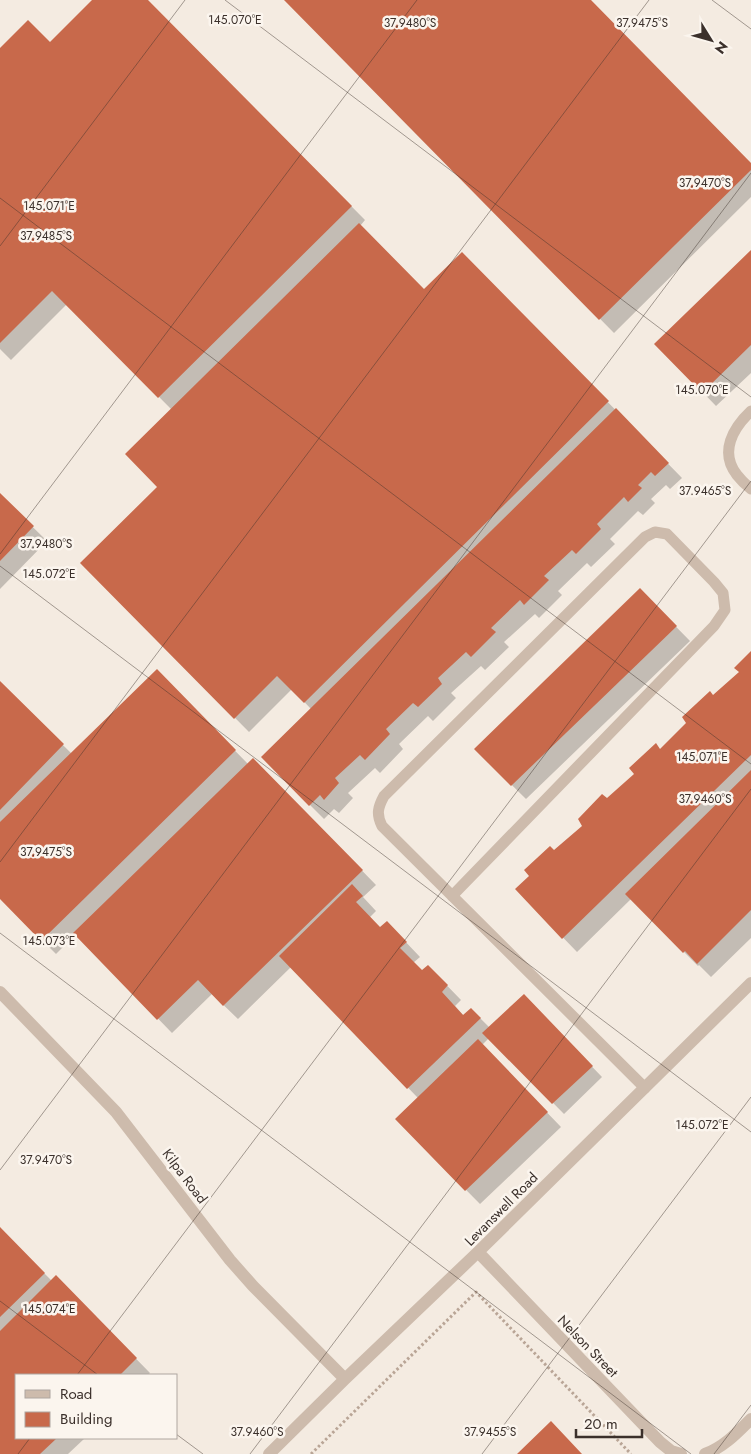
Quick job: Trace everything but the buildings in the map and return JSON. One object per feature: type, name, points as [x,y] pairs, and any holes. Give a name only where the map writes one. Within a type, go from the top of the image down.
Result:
[{"type":"street","name":"Levanswell Road","points":[[269,1454],[478,1252],[751,983]]},
{"type":"street","name":"Kilpa Road","points":[[0,992],[116,1112],[230,1260],[253,1286],[345,1379]]},
{"type":"street","name":"Nelson Street","points":[[478,1252],[660,1442],[671,1451],[681,1454]]},
{"type":"street","points":[[705,1454],[717,1450],[729,1441],[751,1419]]},
{"type":"lane","points":[[751,411],[731,436],[728,454],[735,474],[751,489]]},
{"type":"lane","points":[[452,896],[714,626],[725,610],[722,593],[714,582],[667,534],[655,532],[645,537],[384,796],[378,807],[377,817],[382,826],[452,896],[645,1088]]},
{"type":"path","points":[[311,1454],[476,1292],[631,1454]]}]
